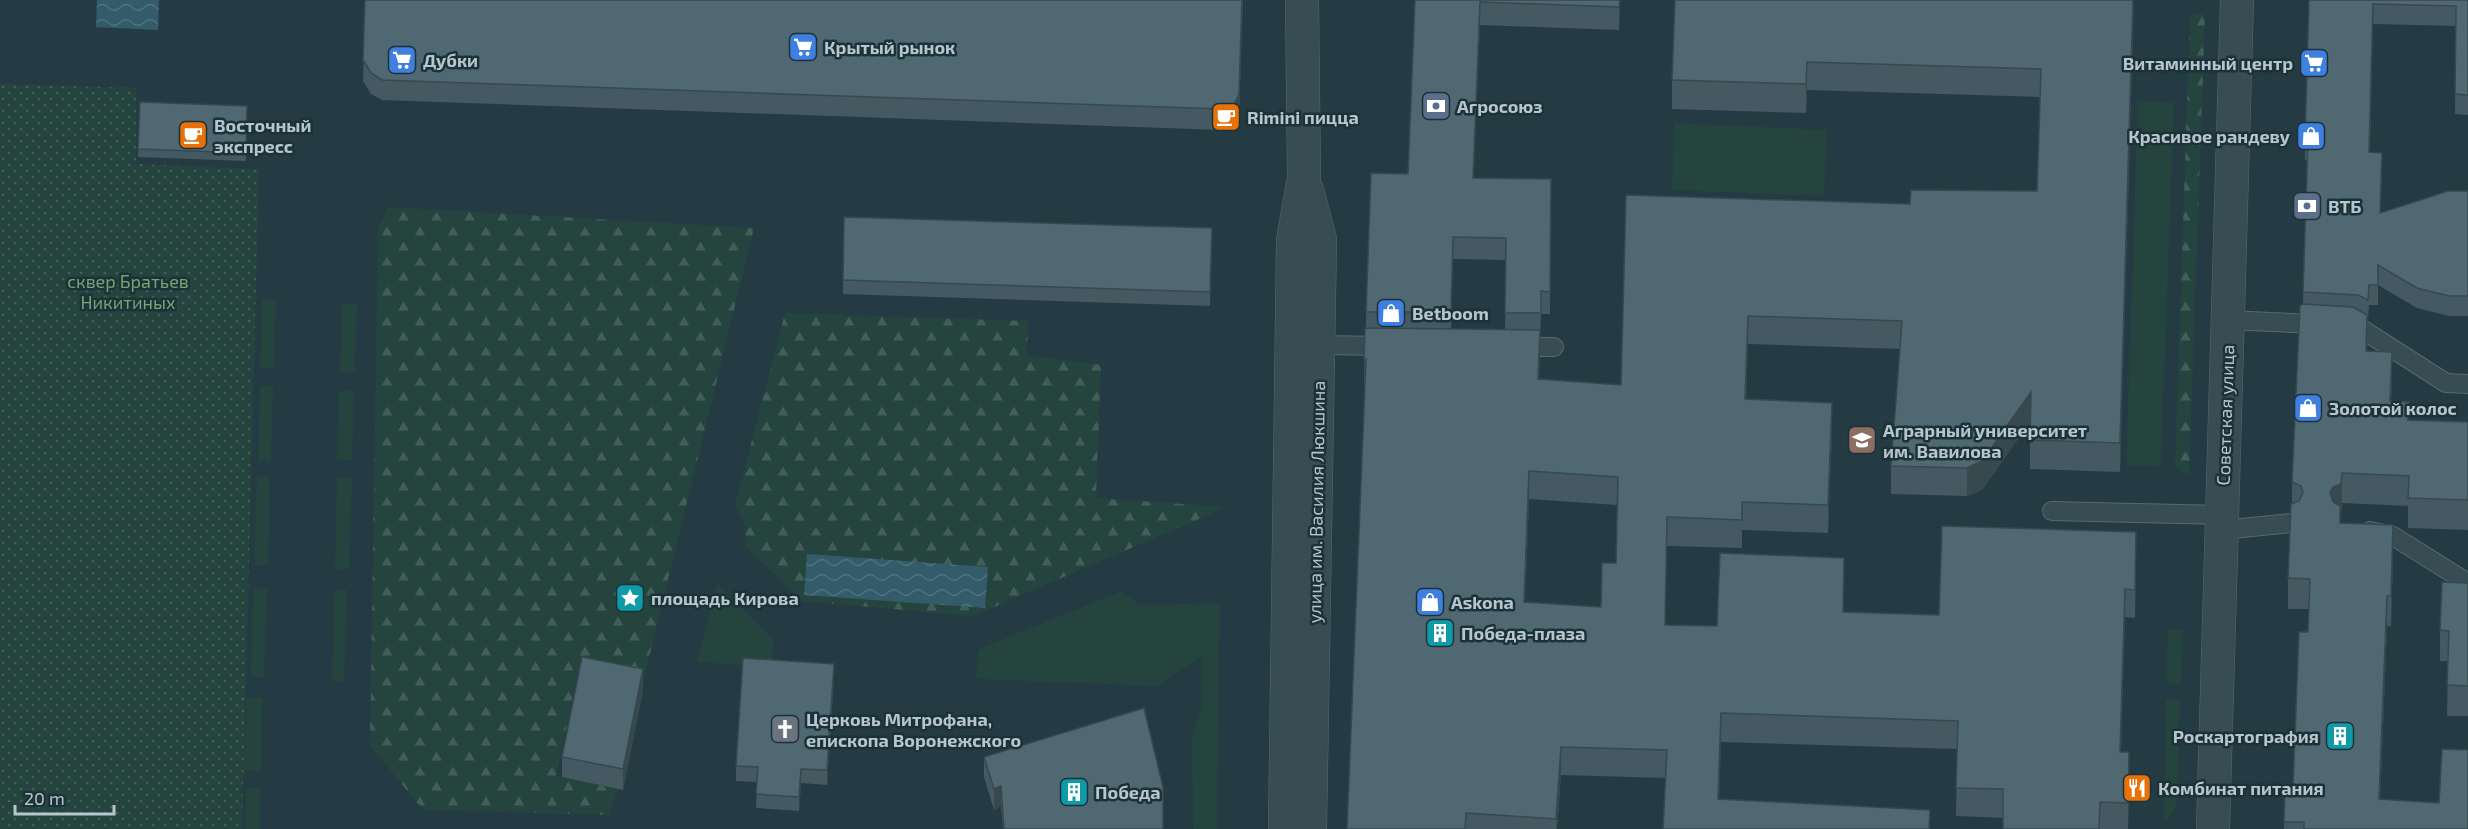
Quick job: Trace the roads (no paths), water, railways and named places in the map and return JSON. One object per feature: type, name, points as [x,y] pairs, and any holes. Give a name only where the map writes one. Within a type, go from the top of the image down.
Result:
[{"type":"street","name":"улица им. Василия Люкшина","points":[[1285,829],[1293,241],[1304,177],[1302,0]]},
{"type":"street","name":"Советская улица","points":[[2213,829],[2237,0]]},
{"type":"street","name":"улица им. Василия Люкшина","points":[[1304,177],[1320,239],[1310,829]]},
{"type":"lane","points":[[2228,320],[2357,326],[2446,383],[2468,384]]},
{"type":"lane","points":[[1318,345],[1401,346]]},
{"type":"lane","points":[[1495,347],[1554,348]]},
{"type":"lane","points":[[2052,511],[2222,523],[2292,524]]},
{"type":"lane","points":[[2351,528],[2393,536],[2468,583]]},
{"type":"water","points":[[97,0],[159,0],[158,30],[96,27]]},
{"type":"water","points":[[807,554],[988,567],[985,608],[804,595]]},
{"type":"place","name":"Крытый рынок","points":[[803,47]]},
{"type":"place","name":"Дубки","points":[[402,60]]},
{"type":"place","name":"Витаминный центр","points":[[2314,63]]},
{"type":"place","name":"Агросоюз","points":[[1436,106]]},
{"type":"place","name":"Rimini пицца","points":[[1226,117]]},
{"type":"place","name":"Восточный экспресс","points":[[193,135]]},
{"type":"place","name":"Красивое рандеву","points":[[2311,136]]},
{"type":"place","name":"ВТБ","points":[[2307,206]]},
{"type":"place","name":"Betboom","points":[[1391,313]]},
{"type":"place","name":"Золотой колос","points":[[2308,408]]},
{"type":"place","name":"Аграрный университет им. Вавилова","points":[[1862,440]]},
{"type":"place","name":"площадь Кирова","points":[[630,598]]},
{"type":"place","name":"Askona","points":[[1430,602]]},
{"type":"place","name":"Победа-плаза","points":[[1440,633]]},
{"type":"place","name":"Церковь Митрофана, епископа Воронежского","points":[[785,729]]},
{"type":"place","name":"Роскартография","points":[[2340,736]]},
{"type":"place","name":"Комбинат питания","points":[[2137,788]]},
{"type":"place","name":"Победа","points":[[1074,792]]},
{"type":"park label","name":"сквер Братьев Никитиных","points":[[128,291]]}]
